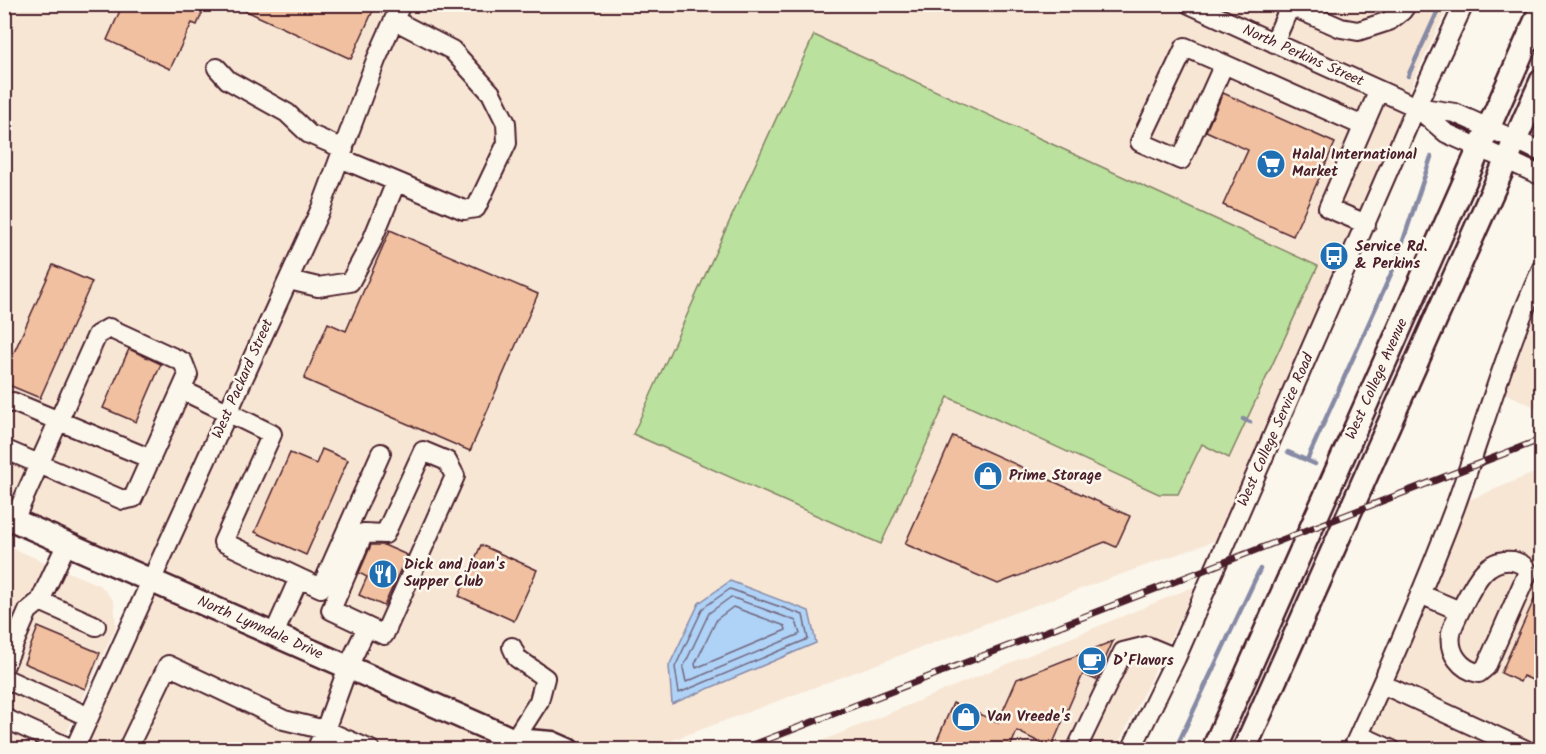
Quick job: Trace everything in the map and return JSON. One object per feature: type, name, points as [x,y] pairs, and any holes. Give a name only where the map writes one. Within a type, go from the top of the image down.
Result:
[{"type":"main road","name":"West College Avenue","points":[[1213,750],[1542,8]]},
{"type":"main road","name":"West College Avenue","points":[[1244,750],[1542,80]]},
{"type":"main road","name":"North Lynndale Drive","points":[[9,518],[519,745],[552,743],[568,750]]},
{"type":"street","points":[[1274,43],[1289,5],[1341,28],[1358,31],[1389,21],[1407,4]]},
{"type":"street","name":"West College Service Road","points":[[1131,750],[1176,658],[1416,107],[1464,4]]},
{"type":"street","name":"North Perkins Street","points":[[1197,6],[1416,107]]},
{"type":"street","points":[[216,68],[228,80],[287,113],[309,134],[342,154],[396,182],[464,210],[476,208],[507,143],[506,123],[490,93],[452,50],[397,12]]},
{"type":"street","name":"West Packard Street","points":[[74,750],[321,208],[376,60],[397,12]]},
{"type":"street","points":[[1224,64],[1181,160],[1140,142],[1185,47],[1224,64],[1363,126]]},
{"type":"street","points":[[1366,224],[1328,208],[1379,90]]},
{"type":"street","points":[[1416,107],[1455,113],[1542,152]]},
{"type":"street","points":[[1416,107],[1446,134],[1542,176]]},
{"type":"street","points":[[289,280],[318,287],[351,282],[371,243],[396,182]]},
{"type":"street","points":[[1392,750],[1356,742],[1455,506],[1508,353],[1542,268]]},
{"type":"street","points":[[4,448],[39,464],[123,500],[133,498],[189,375],[183,362],[109,328],[97,335],[39,464],[9,518]]},
{"type":"street","points":[[182,390],[272,434],[223,542],[321,588],[381,453]]},
{"type":"street","points":[[4,404],[13,402],[150,459]]},
{"type":"street","points":[[423,450],[447,461],[455,476],[384,635],[367,627],[331,610],[364,533],[385,534],[423,450]]},
{"type":"street","points":[[4,667],[28,611],[40,602],[67,543]]},
{"type":"street","points":[[1503,560],[1525,566],[1528,572],[1486,667],[1479,673],[1469,671],[1457,659],[1450,646],[1451,631],[1460,611],[1477,581],[1491,564],[1503,560]]},
{"type":"street","points":[[274,634],[299,578]]},
{"type":"street","points":[[1420,594],[1460,611]]},
{"type":"street","points":[[40,602],[96,626]]},
{"type":"street","points":[[316,750],[348,667],[367,627]]},
{"type":"street","points":[[1076,750],[1123,651],[1147,646],[1176,658]]},
{"type":"street","points":[[512,647],[517,658],[545,678],[539,701],[519,745]]},
{"type":"street","points":[[127,750],[168,665],[284,720],[325,730],[371,750]]},
{"type":"street","points":[[4,678],[89,717]]},
{"type":"street","points":[[1382,684],[1526,750]]},
{"type":"street","points":[[4,718],[74,750]]},
{"type":"shaded area","points":[[5,5],[1449,5],[1417,73],[1217,540],[649,749],[5,749],[5,545],[101,586],[114,601],[116,627],[65,737],[89,717],[152,580],[5,516]]},
{"type":"shaded area","points":[[1541,295],[1541,410],[1505,393]]},
{"type":"shaded area","points":[[1541,470],[1541,749],[1362,750],[1402,660],[1455,506]]},
{"type":"shaded area","points":[[1193,587],[1189,601],[1116,749],[800,750]]},
{"type":"green space","points":[[814,35],[1318,266],[1229,458],[1202,444],[1178,494],[1159,494],[948,397],[881,544],[633,434]]},
{"type":"water","points":[[730,581],[809,611],[816,643],[672,704],[669,666],[699,603]]},
{"type":"building","points":[[123,4],[206,4],[197,25],[192,23],[170,69],[107,40]]},
{"type":"building","points":[[231,4],[376,4],[351,59]]},
{"type":"building","points":[[1223,93],[1335,143],[1293,236],[1223,205],[1248,150],[1206,131]]},
{"type":"building","points":[[390,230],[538,294],[470,451],[304,379],[328,323],[346,331]]},
{"type":"building","points":[[53,265],[92,282],[40,398],[4,383],[4,375]]},
{"type":"building","points":[[129,349],[161,364],[136,422],[103,408]]},
{"type":"building","name":"Prime Storage","points":[[953,436],[1130,516],[1116,547],[1105,542],[998,584],[905,544]]},
{"type":"building","points":[[322,449],[348,460],[306,555],[255,532],[290,453],[316,464]]},
{"type":"building","name":"Dick and joan's Supper Club","points":[[371,545],[384,545],[407,555],[384,606],[359,595],[367,577],[359,573]]},
{"type":"building","points":[[481,545],[537,570],[514,621],[459,596]]},
{"type":"building","points":[[1542,582],[1542,684],[1523,676],[1520,682],[1501,673]]},
{"type":"building","points":[[38,627],[100,653],[85,689],[24,663]]},
{"type":"building","points":[[1113,641],[1096,680],[1083,674],[1051,748],[1017,731],[1009,750],[933,750],[953,703],[998,722],[1017,679]]},
{"type":"waterway","points":[[1408,76],[1441,4]]},
{"type":"waterway","points":[[1307,460],[1395,265],[1431,157]]},
{"type":"waterway","points":[[1243,419],[1250,422]]},
{"type":"waterway","points":[[1288,452],[1315,464]]},
{"type":"waterway","points":[[1175,750],[1260,569]]},
{"type":"railway","points":[[740,750],[1542,439]]},
{"type":"place","name":"Halal International Market","points":[[1271,164]]},
{"type":"place","name":"Service Rd. & Perkins","points":[[1334,256]]},
{"type":"place","name":"Prime Storage","points":[[988,476]]},
{"type":"place","name":"Dick and joan's Supper Club","points":[[383,574]]},
{"type":"place","name":"D’Flavors","points":[[1092,661]]},
{"type":"place","name":"Van Vreede's","points":[[966,717]]}]
